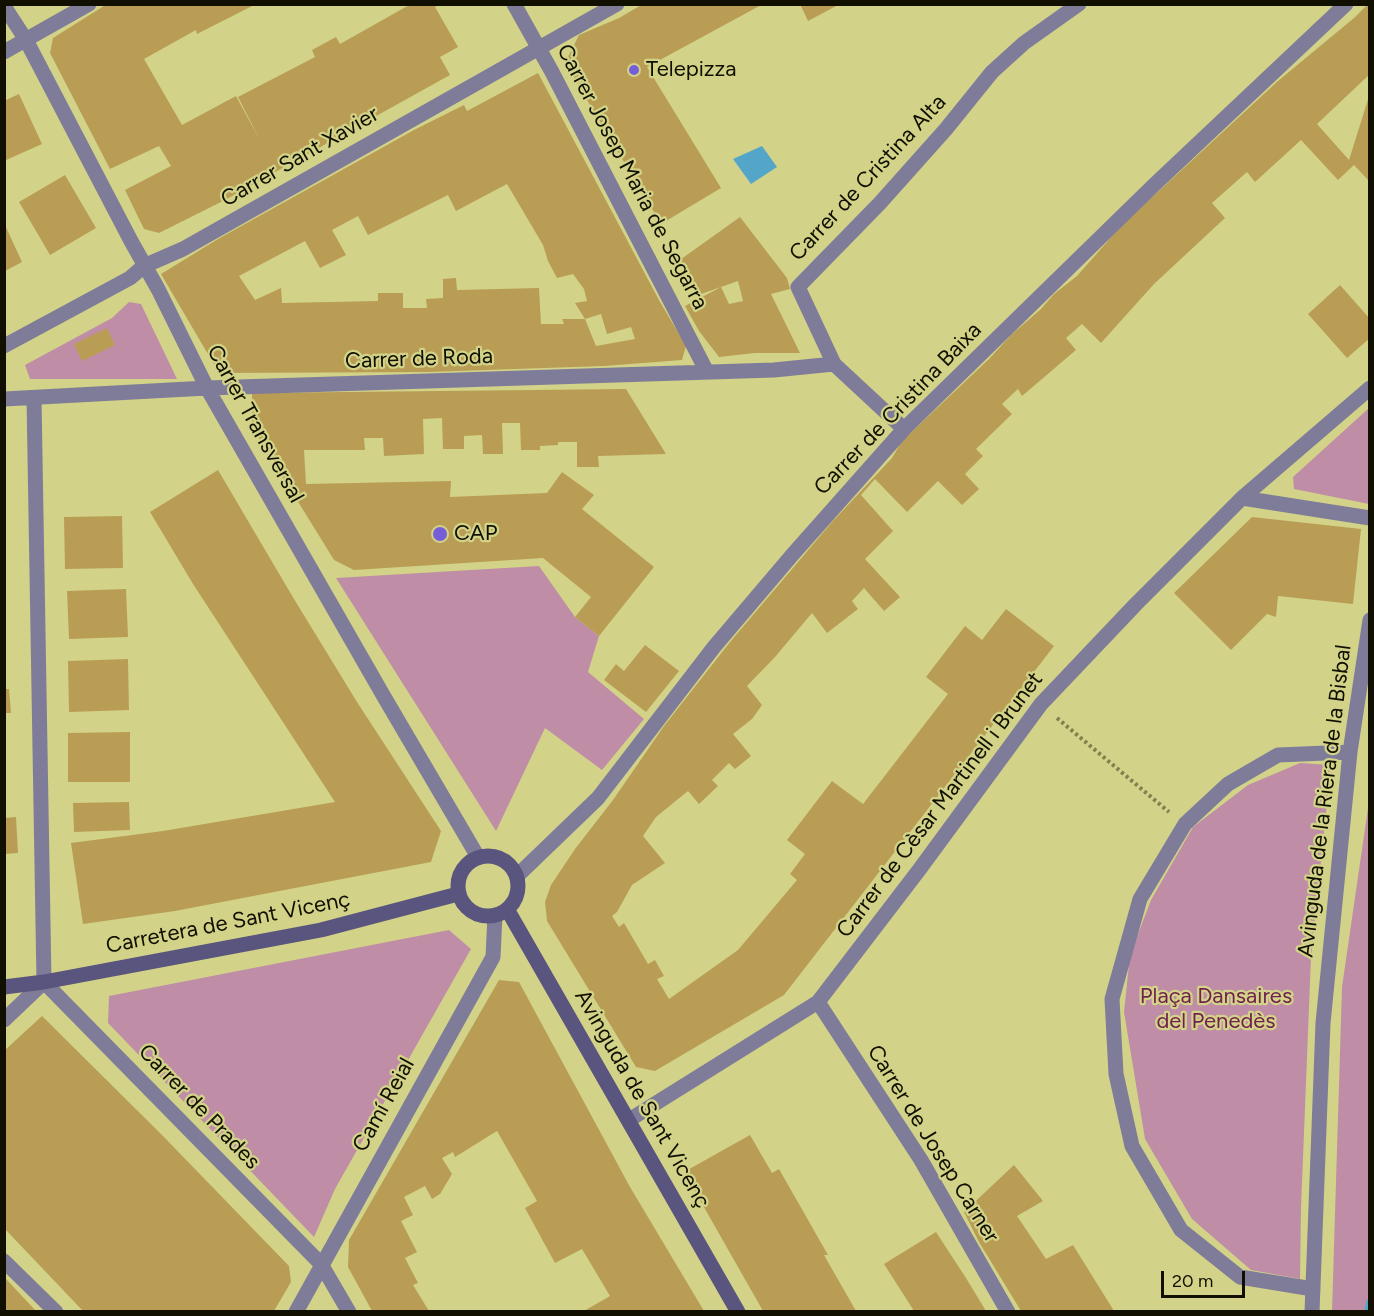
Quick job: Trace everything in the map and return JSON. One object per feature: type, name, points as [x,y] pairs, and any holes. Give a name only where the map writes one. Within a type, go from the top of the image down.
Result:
[{"type":"street","points":[[4,52],[89,4]]},
{"type":"street","name":"Carrer Josep Maria de Segarra","points":[[514,4],[707,372]]},
{"type":"street","name":"Carrer Sant Xavier","points":[[4,346],[130,278],[144,266],[183,249],[617,4]]},
{"type":"street","name":"Carrer de Cristina Alta","points":[[904,429],[834,364],[798,287],[880,203],[939,137],[992,72],[1024,43],[1079,4]]},
{"type":"street","name":"Carrer de Cristina Baixa","points":[[517,876],[598,798],[714,647],[904,429],[1154,185],[1346,4]]},
{"type":"street","name":"Carrer Transversal","points":[[4,6],[26,40],[207,388],[382,695],[478,857]]},
{"type":"street","name":"Carrer de Roda","points":[[4,399],[207,388],[774,370],[834,364]]},
{"type":"street","name":"Carrer de Cèsar Martinell i Brunet","points":[[629,1120],[818,1002],[1041,704],[1136,604],[1242,498],[1370,387]]},
{"type":"street","points":[[4,1020],[44,982],[34,398]]},
{"type":"street","points":[[1242,498],[1370,518]]},
{"type":"street","name":"Avinguda de la Riera de la Bisbal","points":[[1312,1311],[1323,1023],[1350,752],[1370,620]]},
{"type":"street","points":[[1313,1289],[1240,1277],[1181,1230],[1132,1146],[1116,1074],[1112,999],[1140,899],[1185,825],[1228,784],[1278,755],[1350,752]]},
{"type":"street","points":[[488,855],[499,857],[510,865],[517,876],[517,895],[501,912],[484,916],[472,912],[458,894],[457,885],[461,872],[470,861],[478,857],[488,855]]},
{"type":"street","name":"Carretera de Sant Vicenç","points":[[4,987],[44,982],[321,930],[458,894]]},
{"type":"street","name":"Avinguda de Sant Vicenç","points":[[501,912],[629,1120],[738,1311]]},
{"type":"street","name":"Camí Reial","points":[[296,1311],[493,957],[501,912]]},
{"type":"street","name":"Carrer de Prades","points":[[44,982],[321,1264],[349,1311]]},
{"type":"street","name":"Carrer de Josep Carner","points":[[818,1002],[921,1160],[1008,1311]]},
{"type":"street","points":[[4,1261],[56,1311]]},
{"type":"path","points":[[1041,704],[1185,825]]},
{"type":"green space","points":[[129,302],[141,304],[177,379],[30,379],[25,365],[112,318]]},
{"type":"green space","points":[[1369,408],[1369,504],[1294,489],[1293,477]]},
{"type":"green space","points":[[539,566],[575,617],[599,636],[588,672],[644,719],[602,770],[545,728],[496,831],[336,578]]},
{"type":"green space","name":"Plaça Dansaires del Penedès","points":[[1300,763],[1331,765],[1311,957],[1300,1279],[1251,1270],[1192,1219],[1145,1139],[1124,1012],[1130,955],[1151,900],[1193,827],[1248,785]]},
{"type":"green space","points":[[1369,801],[1369,1311],[1332,1311],[1342,987]]},
{"type":"green space","points":[[449,930],[471,949],[335,1189],[314,1237],[108,1023],[109,996]]},
{"type":"water","points":[[762,146],[777,167],[751,184],[733,159]]},
{"type":"building","points":[[107,4],[256,4],[197,34],[196,30],[144,59],[182,125],[236,96],[261,142],[238,97],[315,57],[312,50],[336,37],[340,44],[411,4],[440,4],[435,7],[458,47],[440,57],[450,75],[225,200],[159,233],[144,229],[125,190],[171,166],[159,146],[110,169],[50,53],[53,38]]},
{"type":"building","points":[[643,4],[763,4],[647,67],[721,188],[661,224],[566,61],[579,35],[619,18]]},
{"type":"building","points":[[800,4],[840,4],[808,21]]},
{"type":"building","points":[[1370,4],[1370,74],[1317,124],[1349,160],[1370,93],[1370,182],[1354,165],[1338,180],[1301,140],[1255,182],[1247,172],[1212,203],[1225,218],[1154,284],[1101,343],[1082,324],[1066,338],[1076,350],[1022,396],[1018,389],[1002,404],[1012,414],[976,449],[983,456],[965,474],[979,489],[962,505],[938,481],[907,512],[875,479],[861,495],[893,531],[865,559],[900,597],[884,611],[864,588],[852,601],[858,609],[827,633],[812,613],[747,686],[762,705],[752,719],[733,734],[751,756],[735,769],[729,763],[712,780],[718,786],[699,804],[688,791],[656,817],[643,836],[665,863],[632,885],[617,912],[612,916],[619,927],[624,923],[648,964],[655,960],[664,976],[657,979],[669,999],[738,950],[797,880],[790,874],[805,854],[787,840],[832,781],[863,804],[948,694],[926,677],[965,626],[982,640],[1006,609],[1054,646],[784,995],[655,1071],[636,1067],[547,921],[545,902],[551,885],[575,849],[613,800],[664,726],[730,642],[832,522],[892,458],[902,441],[1054,294],[1077,276],[1114,234],[1148,201],[1278,81]]},
{"type":"building","points":[[538,73],[659,300],[686,346],[682,360],[604,366],[428,372],[219,373],[161,274],[218,239],[414,130],[464,105],[467,111]],"holes":[[[507,184],[543,245],[557,278],[573,274],[584,289],[587,301],[575,303],[585,319],[562,319],[564,324],[541,324],[539,288],[457,290],[456,278],[443,279],[443,298],[426,299],[427,308],[403,308],[403,293],[378,293],[378,301],[282,303],[281,288],[255,300],[239,276],[305,241],[320,268],[346,255],[332,230],[358,216],[368,235],[448,195],[456,211]],[[601,314],[607,334],[631,327],[635,339],[596,346],[585,319]]]},
{"type":"building","points":[[19,94],[42,144],[4,161],[4,101]]},
{"type":"building","points":[[65,175],[96,228],[50,255],[19,202]]},
{"type":"building","points":[[740,217],[787,278],[790,289],[771,294],[800,353],[755,353],[719,357],[699,331],[685,306],[721,287],[701,294],[677,262]],"holes":[[[738,281],[743,301],[729,304],[721,287]]]},
{"type":"building","points":[[5,225],[22,262],[5,271]]},
{"type":"building","points":[[1340,285],[1370,319],[1370,338],[1347,358],[1308,314]]},
{"type":"building","points":[[107,328],[115,345],[82,361],[74,344]]},
{"type":"building","points":[[626,389],[666,454],[598,456],[599,467],[577,467],[577,442],[558,442],[558,445],[540,446],[540,450],[521,450],[520,423],[502,423],[503,454],[483,454],[482,435],[464,436],[464,449],[443,449],[442,418],[423,419],[424,454],[384,456],[383,438],[364,438],[365,450],[304,450],[306,484],[451,481],[450,497],[547,493],[562,472],[594,495],[582,509],[654,567],[599,636],[575,617],[591,597],[543,558],[354,570],[334,560],[252,427],[252,393]]},
{"type":"building","points":[[218,470],[357,702],[441,831],[431,862],[175,911],[83,924],[71,843],[163,831],[335,802],[193,584],[150,512]]},
{"type":"building","points":[[122,516],[123,568],[65,569],[64,517]]},
{"type":"building","points":[[1252,517],[1361,529],[1353,604],[1278,596],[1276,617],[1267,614],[1231,650],[1174,593]]},
{"type":"building","points":[[126,589],[128,637],[69,639],[67,591]]},
{"type":"building","points":[[645,645],[679,671],[646,712],[604,680],[616,664],[624,671]]},
{"type":"building","points":[[128,659],[129,710],[69,712],[68,661]]},
{"type":"building","points":[[4,689],[9,689],[11,713],[4,713]]},
{"type":"building","points":[[130,732],[130,782],[68,782],[68,733]]},
{"type":"building","points":[[129,802],[130,830],[74,832],[73,803]]},
{"type":"building","points":[[16,817],[18,853],[4,854],[4,818]]},
{"type":"building","points":[[499,980],[519,982],[630,1187],[704,1311],[584,1311],[610,1296],[582,1249],[555,1263],[525,1208],[537,1201],[497,1131],[455,1157],[453,1152],[442,1158],[452,1174],[440,1194],[432,1199],[425,1186],[404,1197],[413,1215],[401,1221],[417,1252],[405,1258],[418,1283],[413,1285],[429,1311],[372,1311],[348,1267],[349,1240]]},
{"type":"building","points":[[42,1016],[289,1266],[291,1282],[274,1311],[83,1311],[4,1228],[4,1051]]},
{"type":"building","points":[[750,1135],[772,1173],[779,1169],[828,1255],[824,1255],[856,1311],[763,1311],[684,1172]]},
{"type":"building","points":[[1014,1165],[1043,1201],[1017,1216],[1046,1259],[1073,1245],[1114,1311],[1021,1311],[979,1242],[964,1212]]},
{"type":"building","points":[[936,1232],[986,1311],[914,1311],[884,1264]]},
{"type":"building","points":[[4,1278],[7,1280],[36,1311],[4,1311]]},
{"type":"waterway","points":[[1368,1312],[1370,1303]]},
{"type":"place","name":"Telepizza","points":[[634,70]]},
{"type":"place","name":"CAP","points":[[440,534]]}]
